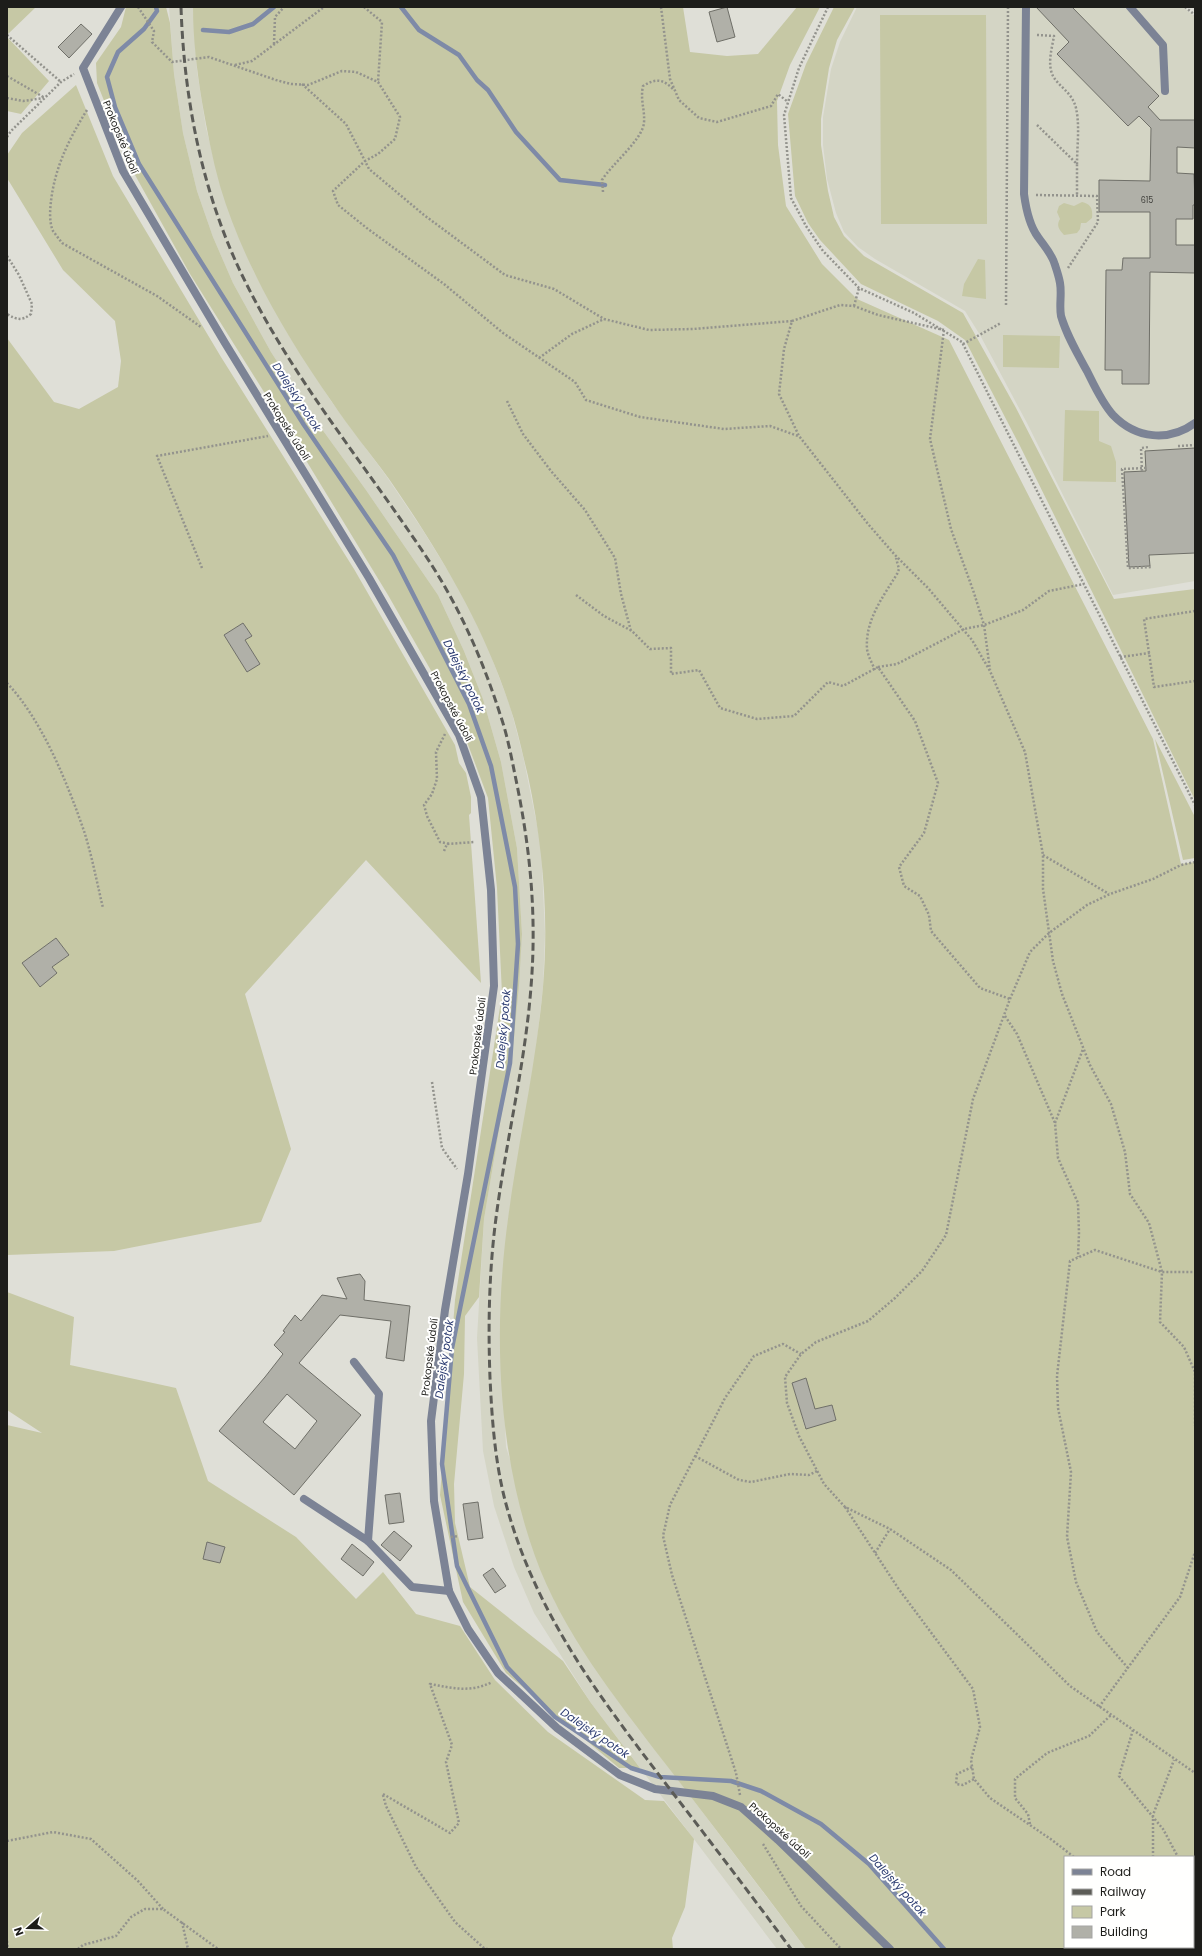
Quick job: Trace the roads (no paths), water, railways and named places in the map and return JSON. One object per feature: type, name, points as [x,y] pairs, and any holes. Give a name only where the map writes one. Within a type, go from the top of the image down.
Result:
[{"type":"street","name":"Prokopské údolí","points":[[121,7],[83,68],[123,171],[280,434],[369,578],[459,735],[481,797],[491,890],[494,986],[468,1174],[445,1310],[431,1421],[434,1501],[449,1591],[468,1629],[498,1673],[557,1728],[620,1775],[655,1789],[713,1796],[741,1807],[778,1840],[890,1949]]},
{"type":"street","points":[[1026,7],[1024,113],[1025,204],[1030,221],[1055,264],[1060,283],[1060,312],[1065,329],[1112,414],[1125,425],[1143,433],[1160,436],[1178,433],[1195,423]]},
{"type":"street","points":[[1130,7],[1163,45],[1165,91]]},
{"type":"street","points":[[354,1362],[379,1394],[368,1541]]},
{"type":"street","points":[[304,1499],[368,1541],[412,1587],[449,1591]]},
{"type":"waterway","name":"Dalejský potok","points":[[156,7],[157,11],[144,29],[118,52],[107,77],[115,107],[139,164],[304,425],[393,555],[469,704],[491,766],[515,887],[518,944],[510,1063],[452,1348],[442,1464],[457,1566],[507,1667],[555,1717],[631,1768],[660,1777],[731,1781],[761,1791],[821,1824],[869,1864],[944,1949]]},
{"type":"waterway","points":[[203,30],[229,32],[253,24],[274,7]]},
{"type":"waterway","points":[[401,7],[419,30],[459,55],[477,80],[488,90],[516,132],[560,180],[605,185]]},
{"type":"railway","points":[[181,7],[186,76],[198,144],[216,211],[242,275],[258,306],[293,365],[419,546],[445,587],[469,633],[483,665],[507,737],[525,828],[533,907],[533,960],[528,1016],[520,1074],[500,1189],[490,1278],[489,1338],[492,1410],[497,1457],[506,1504],[519,1544],[535,1583],[573,1654],[619,1722],[791,1949]]}]
